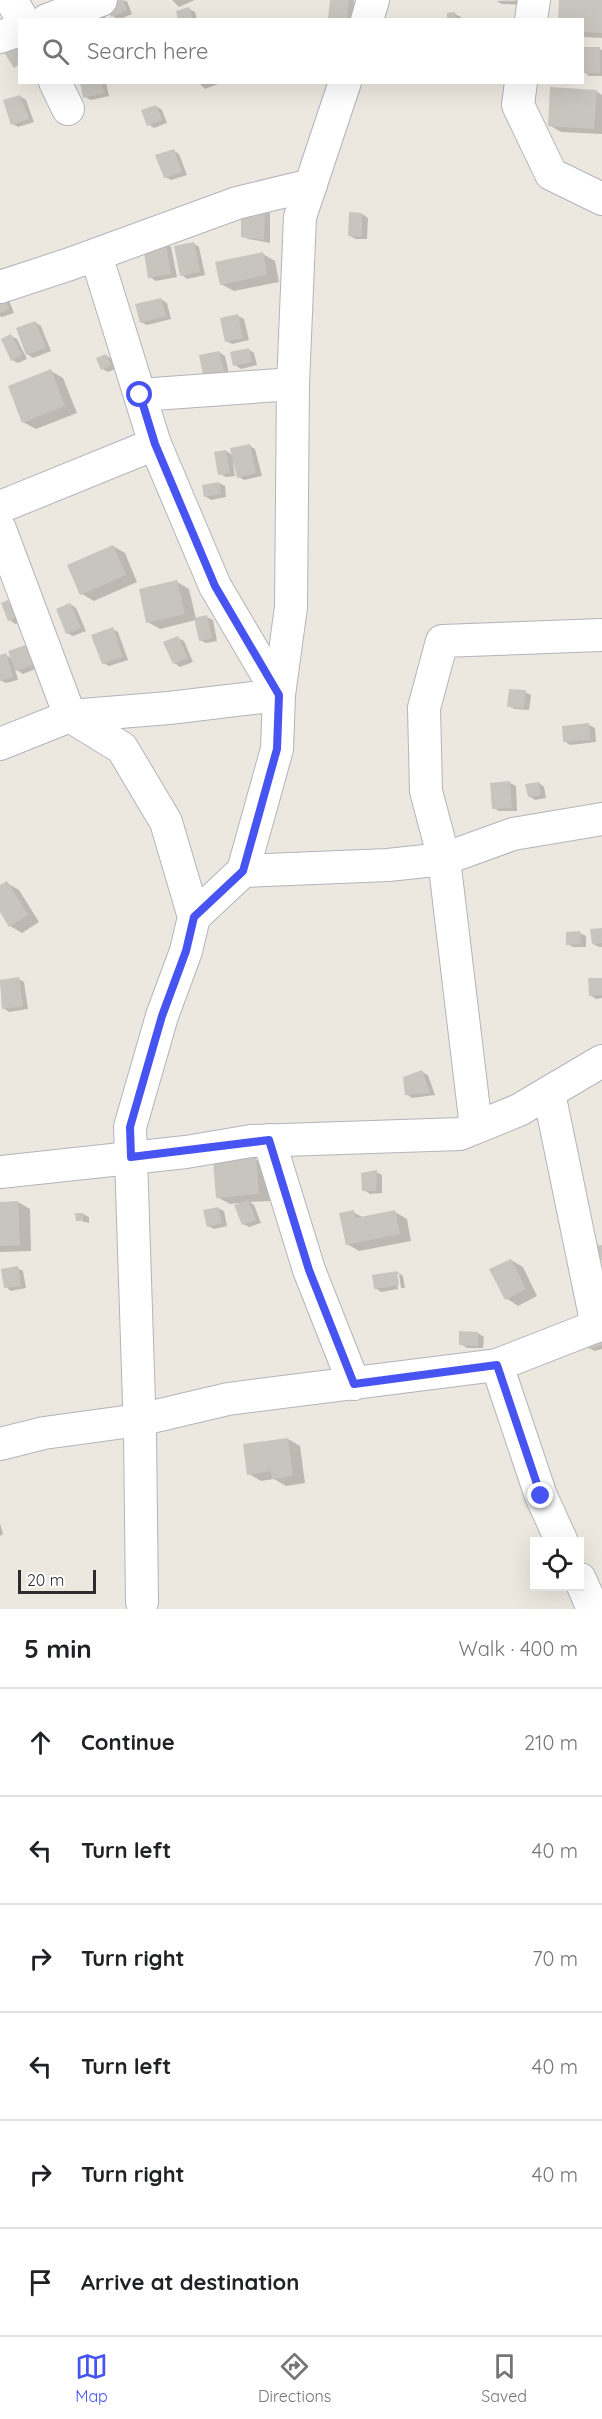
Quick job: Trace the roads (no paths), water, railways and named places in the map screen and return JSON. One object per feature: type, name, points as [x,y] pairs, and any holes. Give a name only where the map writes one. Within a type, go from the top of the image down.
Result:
[{"type":"street","points":[[11,0],[22,18]]},
{"type":"street","points":[[52,18],[100,0]]},
{"type":"street","points":[[368,18],[373,0]]},
{"type":"street","points":[[531,18],[534,0]]},
{"type":"street","points":[[0,37],[18,31]]},
{"type":"street","points":[[194,917],[243,871],[277,749],[279,695],[291,607],[293,384],[300,217],[344,84]]},
{"type":"street","points":[[522,84],[518,105],[552,174],[602,199]]},
{"type":"street","points":[[0,286],[96,255],[237,203],[311,185]]},
{"type":"street","points":[[96,255],[155,444],[215,586],[279,695]]},
{"type":"street","points":[[140,395],[293,384]]},
{"type":"street","points":[[0,507],[155,444]]},
{"type":"street","points":[[0,529],[70,716],[122,748],[166,822],[194,917],[186,951],[162,1016],[130,1127],[142,1602]]},
{"type":"street","points":[[476,1127],[444,859],[426,791],[424,708],[442,641],[602,635]]},
{"type":"street","points":[[0,744],[70,716],[169,708],[279,695]]},
{"type":"street","points":[[243,871],[388,865],[444,859],[513,834],[602,819]]},
{"type":"street","points":[[0,1172],[269,1140],[460,1134],[519,1110],[602,1061]]},
{"type":"street","points":[[0,1444],[44,1433],[139,1420],[228,1399],[497,1365],[599,1325],[549,1093]]},
{"type":"street","points":[[269,1140],[309,1270],[354,1384]]},
{"type":"street","points":[[497,1365],[541,1496],[560,1537]]},
{"type":"street","points":[[584,1590],[593,1609]]}]
